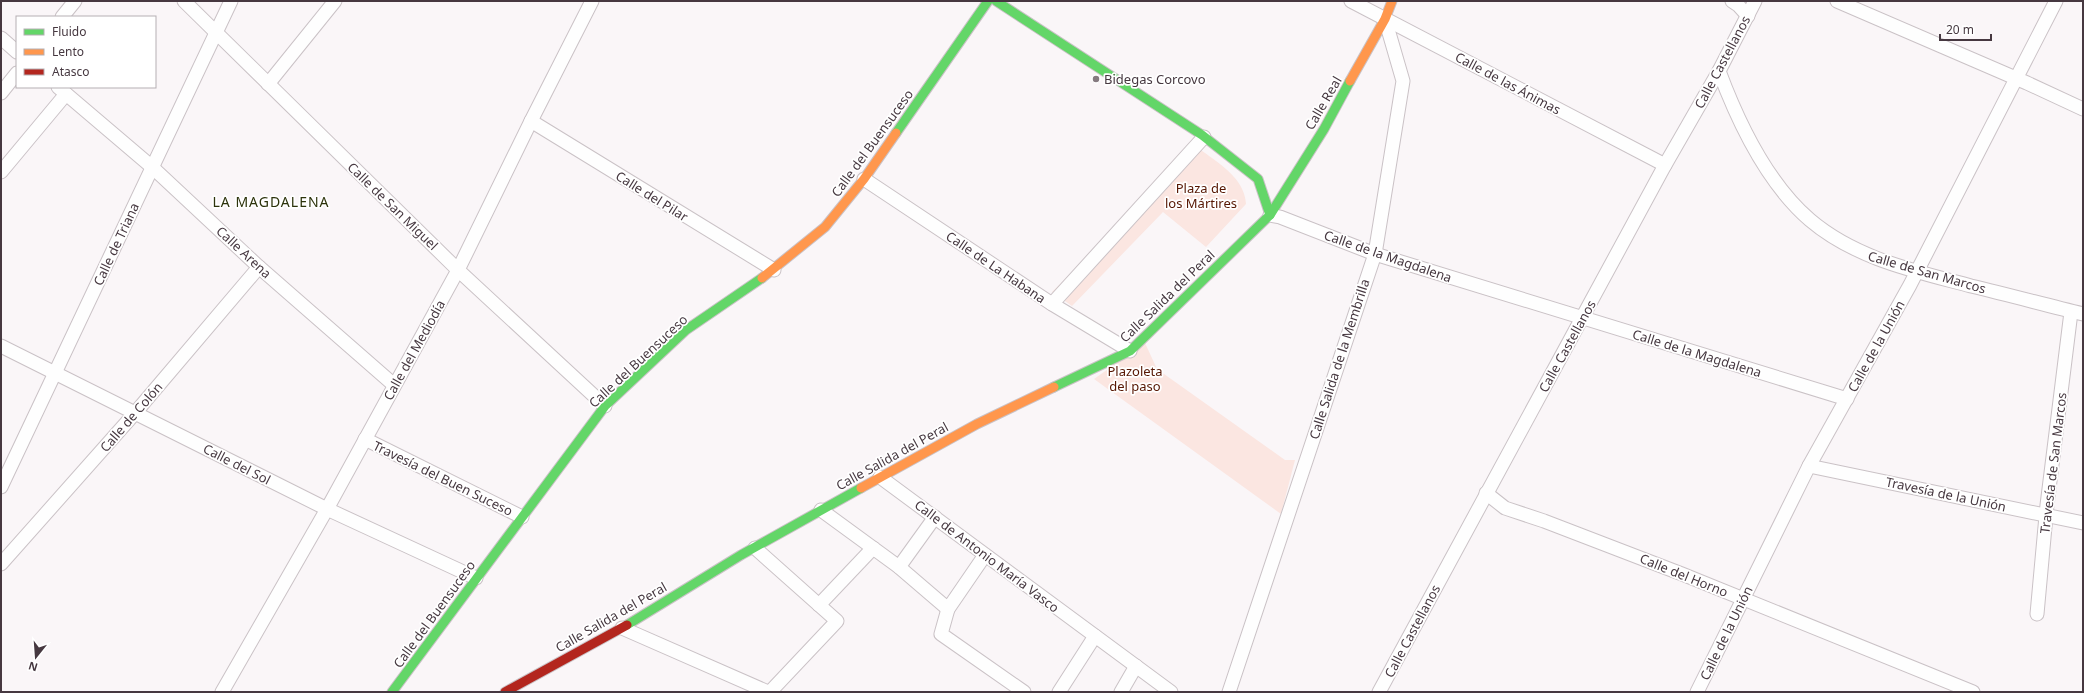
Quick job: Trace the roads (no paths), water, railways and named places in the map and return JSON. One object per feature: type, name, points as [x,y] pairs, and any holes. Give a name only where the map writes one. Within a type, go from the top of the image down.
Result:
[{"type":"street","points":[[63,16],[75,1]]},
{"type":"street","name":"Calle de San Miguel","points":[[184,1],[458,270],[605,406]]},
{"type":"street","name":"Calle de Triana","points":[[1,487],[231,1]]},
{"type":"street","points":[[268,84],[335,1]]},
{"type":"street","name":"Calle del Mediodía","points":[[222,692],[327,510],[458,270],[530,121],[592,1]]},
{"type":"street","name":"Calle del Buensuceso","points":[[392,692],[605,406],[686,330],[774,270],[825,227],[864,179],[988,1]]},
{"type":"street","points":[[996,1],[1204,136],[1258,179],[1270,215]]},
{"type":"street","name":"Calle de las Ánimas","points":[[1351,1],[1665,165]]},
{"type":"street","name":"Calle Real","points":[[1270,215],[1324,129],[1385,18],[1392,1]]},
{"type":"street","points":[[1732,1],[1748,16]]},
{"type":"street","name":"Calle Castellanos","points":[[1380,692],[1486,493],[1584,318],[1665,165],[1719,71],[1755,1]]},
{"type":"street","points":[[1837,1],[2016,78],[2083,109]]},
{"type":"street","name":"Calle de la Unión","points":[[1697,692],[1809,466],[1917,272],[2056,1]]},
{"type":"street","name":"Calle Salida de la Membrilla","points":[[1229,692],[1375,254],[1403,80],[1385,18]]},
{"type":"street","points":[[1,38],[16,51]]},
{"type":"street","name":"Calle de San Marcos","points":[[1719,71],[1728,94],[1760,158],[1783,190],[1809,219],[1833,237],[1866,255],[1917,272],[2077,313]]},
{"type":"street","points":[[1,93],[16,74]]},
{"type":"street","points":[[1,172],[62,90]]},
{"type":"street","name":"Calle Arena","points":[[62,90],[152,167],[260,267],[394,385]]},
{"type":"street","name":"Calle del Pilar","points":[[530,121],[774,270]]},
{"type":"street","points":[[1052,304],[1204,136]]},
{"type":"street","name":"Calle de La Habana","points":[[864,179],[1052,304],[1130,351]]},
{"type":"street","name":"Calle de la Magdalena","points":[[1270,215],[1280,217],[1375,254],[1847,399]]},
{"type":"street","name":"Calle Salida del Peral","points":[[507,691],[622,628],[821,510],[977,424],[1130,351],[1270,215]]},
{"type":"street","name":"Calle de Colón","points":[[1,564],[136,413],[260,267]]},
{"type":"street","name":"Travesía de San Marcos","points":[[2037,614],[2047,515],[2077,313]]},
{"type":"street","name":"Calle del Sol","points":[[1,346],[327,510],[476,578]]},
{"type":"street","name":"Travesía del Buen Suceso","points":[[365,439],[522,517]]},
{"type":"street","name":"Travesía de la Unión","points":[[1809,466],[2083,523]]},
{"type":"street","name":"Calle de Antonio María Vasco","points":[[880,477],[1170,692]]},
{"type":"street","name":"Calle del Horno","points":[[1486,493],[1505,508],[1551,524],[1743,599],[1973,692]]},
{"type":"street","points":[[821,510],[899,567],[948,608]]},
{"type":"street","points":[[899,567],[935,517]]},
{"type":"street","points":[[622,628],[769,692],[837,621],[755,548]]},
{"type":"street","points":[[819,605],[873,548]]},
{"type":"street","points":[[985,555],[948,608],[941,634],[1024,692]]},
{"type":"street","points":[[1059,692],[1095,636]]},
{"type":"street","points":[[1121,692],[1136,666]]},
{"type":"place","name":"Bidegas Corcovo","points":[[1096,79]]},
{"type":"district","name":"LA MAGDALENA","points":[[271,202]]},
{"type":"park label","name":"Plaza de los Mártires","points":[[1201,196]]},
{"type":"park label","name":"Plazoleta del paso","points":[[1135,378]]}]
